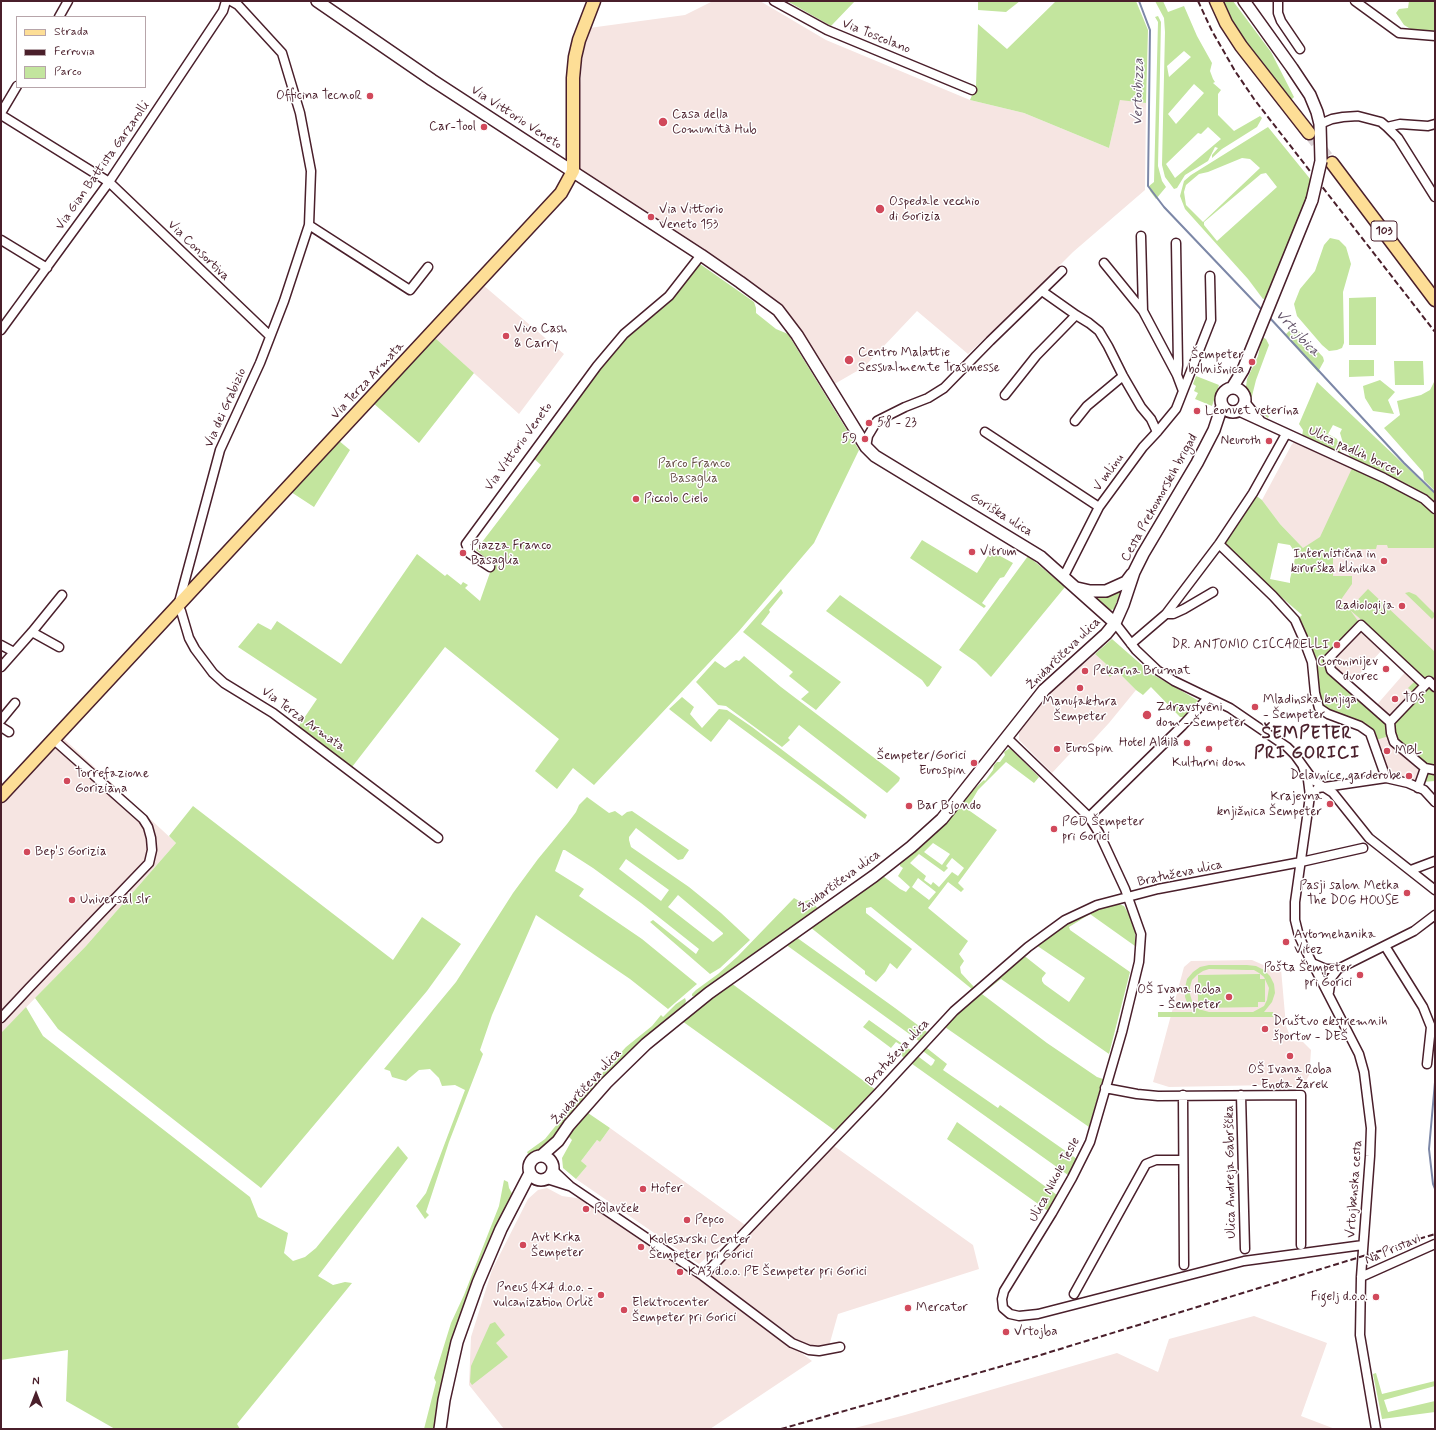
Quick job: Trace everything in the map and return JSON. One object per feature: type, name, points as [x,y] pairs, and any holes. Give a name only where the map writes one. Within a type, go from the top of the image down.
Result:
[{"type":"main road","points":[[573,171],[573,78],[575,57],[579,40],[594,1]]},
{"type":"main road","points":[[1216,1],[1226,23],[1240,46],[1309,134]]},
{"type":"main road","name":"103","points":[[1327,162],[1435,300]]},
{"type":"main road","name":"Via Terza Armata","points":[[1,796],[561,193],[573,171]]},
{"type":"street","points":[[60,16],[68,1]]},
{"type":"street","name":"Via Gian Battista Garzarolli","points":[[1,330],[4,319],[47,268],[109,182],[223,11],[226,1]]},
{"type":"street","name":"Via dei Grabizio","points":[[178,606],[220,450],[260,363],[284,301],[309,225],[311,171],[300,113],[282,54],[238,5],[231,1]]},
{"type":"street","name":"Via Vittorio Veneto","points":[[317,1],[432,80],[701,255],[778,310],[797,335],[865,446]]},
{"type":"street","name":"Via Toscolano","points":[[774,1],[827,30],[972,90]]},
{"type":"street","name":"Cesta Prekomorskih brigad","points":[[1115,623],[1123,605],[1134,572],[1143,554],[1197,463],[1214,430],[1235,402],[1244,370],[1327,162],[1320,124],[1315,108],[1304,86],[1244,1]]},
{"type":"street","points":[[1278,1],[1278,12],[1281,21],[1300,49]]},
{"type":"street","points":[[1355,1],[1399,33],[1435,36]]},
{"type":"street","points":[[1,114],[16,88]]},
{"type":"street","name":"Via Consortiva","points":[[1,114],[109,182],[270,336]]},
{"type":"street","points":[[1320,124],[1336,118],[1358,116],[1381,122],[1398,138],[1435,196]]},
{"type":"street","points":[[1387,126],[1400,124],[1428,126],[1435,124]]},
{"type":"street","points":[[309,225],[410,290],[428,267]]},
{"type":"street","points":[[1141,236],[1143,311]]},
{"type":"street","points":[[1,240],[47,268]]},
{"type":"street","points":[[1176,243],[1177,375]]},
{"type":"street","name":"Via Vittorio Veneto","points":[[490,567],[470,554],[466,544],[597,366],[624,334],[669,296],[701,255]]},
{"type":"street","points":[[1104,263],[1143,311],[1177,375],[1183,391]]},
{"type":"street","points":[[865,446],[868,436],[877,421],[905,407],[928,398],[944,388],[1062,271]]},
{"type":"street","name":"V mlinu","points":[[1064,576],[1099,507],[1142,447],[1176,409],[1211,320],[1210,276]]},
{"type":"street","points":[[1042,291],[1099,331],[1123,376],[1141,407],[1151,419],[1157,432]]},
{"type":"street","points":[[1005,395],[1036,356],[1076,315]]},
{"type":"street","points":[[1075,421],[1092,402],[1123,376]]},
{"type":"street","name":"Ulica padlih borcev","points":[[1235,402],[1262,422],[1424,498],[1435,509]]},
{"type":"street","points":[[985,432],[1099,507]]},
{"type":"street","points":[[1131,644],[1166,614],[1219,544],[1254,493],[1286,434]]},
{"type":"street","name":"Goriška ulica","points":[[865,446],[875,456],[1042,557],[1115,623]]},
{"type":"street","points":[[1219,544],[1273,596],[1295,620],[1312,662],[1315,693],[1319,708],[1328,714],[1360,726],[1370,733],[1386,778]]},
{"type":"street","points":[[1077,588],[1090,591],[1106,591],[1126,582],[1134,572]]},
{"type":"street","points":[[1166,614],[1173,614],[1184,609],[1213,592]]},
{"type":"street","points":[[1,667],[62,595]]},
{"type":"street","name":"Via Terza Armata","points":[[178,606],[181,611],[189,638],[213,673],[224,683],[273,713],[438,838]]},
{"type":"street","points":[[1115,623],[1144,659],[1157,670],[1174,681],[1230,708],[1275,738],[1292,752],[1313,780],[1333,792],[1369,838],[1435,890]]},
{"type":"street","name":"Žnidarčičeva ulica","points":[[440,1429],[444,1400],[457,1342],[478,1283],[501,1229],[518,1196],[544,1173],[558,1141],[569,1125],[606,1083],[646,1044],[709,993],[874,876],[911,847],[942,819],[1044,690],[1106,634],[1115,623]]},
{"type":"street","points":[[1425,685],[1361,625],[1328,659],[1331,670],[1390,722],[1394,742],[1424,768],[1435,770]]},
{"type":"street","points":[[32,632],[59,647]]},
{"type":"street","points":[[1,645],[14,652]]},
{"type":"street","points":[[1390,722],[1429,681],[1435,687]]},
{"type":"street","points":[[1089,817],[1182,726],[1208,698]]},
{"type":"street","points":[[1,720],[15,703]]},
{"type":"street","points":[[1,727],[9,732]]},
{"type":"street","name":"Ulica Nikole Tesle","points":[[1006,737],[1089,817],[1100,833],[1128,897],[1141,934],[1139,962],[1122,1032],[1090,1142],[1072,1178],[1004,1291],[1002,1298],[1003,1308],[1010,1314],[1019,1316],[1038,1314],[1244,1261],[1363,1245]]},
{"type":"street","points":[[1,1018],[149,863],[152,850],[148,827],[143,819],[54,740]]},
{"type":"street","name":"Vrtojbenska cesta","points":[[1303,767],[1308,780],[1310,796],[1295,902],[1295,920],[1299,936],[1359,1054],[1364,1072],[1371,1141],[1360,1277],[1360,1335],[1376,1429]]},
{"type":"street","points":[[1416,787],[1424,768]]},
{"type":"street","points":[[1310,796],[1318,788],[1386,778],[1424,790],[1435,802]]},
{"type":"street","points":[[1301,862],[1363,848]]},
{"type":"street","points":[[1411,870],[1435,861]]},
{"type":"street","name":"Bratuževa ulica","points":[[703,1276],[954,1011],[1028,947],[1065,920],[1097,905],[1158,889],[1301,862]]},
{"type":"street","points":[[1329,993],[1331,978],[1338,969],[1414,931],[1435,915]]},
{"type":"street","points":[[1385,946],[1423,1007],[1431,1027],[1427,1064]]},
{"type":"street","points":[[1312,963],[1324,969],[1338,969]]},
{"type":"street","name":"Ulica Andreja Gabrščka","points":[[1105,1088],[1158,1096],[1301,1095],[1302,1245]]},
{"type":"street","points":[[1183,1095],[1184,1265]]},
{"type":"street","name":"Ulica Andreja Gabrščka","points":[[1241,1095],[1244,1249]]},
{"type":"street","name":"Žnidarčičeva ulica","points":[[544,1173],[530,1165],[531,1162],[541,1156],[558,1141]]},
{"type":"street","points":[[541,1156],[547,1158],[544,1173],[570,1186],[703,1276],[792,1343],[809,1350],[819,1351],[840,1348]]},
{"type":"street","points":[[1074,1294],[1146,1164],[1156,1160],[1183,1160]]},
{"type":"street","name":"Na Pristavi","points":[[1360,1277],[1435,1244]]},
{"type":"shaded area","name":"Ospedale vecchio di Gorizia","points":[[713,1],[760,1],[826,40],[970,100],[1024,113],[1109,148],[1120,99],[1146,103],[1145,190],[1073,252],[968,354],[917,311],[864,367],[831,386],[782,311],[578,169],[579,98],[582,61],[589,28],[685,15]]},
{"type":"shaded area","points":[[483,285],[564,354],[519,414],[434,337]]},
{"type":"shaded area","points":[[1298,439],[1435,498],[1435,781],[1414,782],[1386,773],[1376,741],[1374,708],[1408,669],[1384,648],[1349,685],[1331,670],[1327,588],[1325,583],[1303,548],[1280,524],[1262,500],[1292,444]]},
{"type":"shaded area","points":[[1095,654],[1106,664],[1102,670],[1110,677],[1117,671],[1136,690],[1085,749],[1079,744],[1052,773],[1019,740],[1019,731],[1055,687]]},
{"type":"shaded area","points":[[62,737],[176,843],[86,946],[1,1033],[1,803]]},
{"type":"shaded area","name":"OŠ Ivana Roba - Šempeter","points":[[1252,960],[1268,967],[1281,969],[1286,1026],[1292,1041],[1303,1042],[1311,1050],[1310,1065],[1313,1068],[1302,1088],[1272,1088],[1272,1085],[1169,1087],[1153,1082],[1184,967],[1191,961]]},
{"type":"shaded area","points":[[610,1128],[745,1225],[699,1264],[576,1179],[587,1166],[581,1161],[597,1140],[600,1142]]},
{"type":"shaded area","points":[[834,1146],[973,1245],[979,1269],[838,1314],[829,1346],[806,1347],[786,1331],[709,1277],[757,1223]]},
{"type":"shaded area","points":[[547,1188],[562,1196],[583,1199],[694,1271],[812,1361],[710,1429],[504,1429],[469,1385],[471,1337],[492,1270],[528,1199],[538,1190]]},
{"type":"shaded area","points":[[1254,1316],[1327,1343],[1301,1416],[1335,1429],[851,1429],[905,1415],[1117,1353],[1158,1372],[1169,1339]]},
{"type":"green space","points":[[787,1],[855,1],[831,26]]},
{"type":"green space","points":[[978,1],[1020,1],[1006,12],[978,10]]},
{"type":"green space","points":[[1056,1],[1136,1],[1148,30],[1146,103],[1120,100],[1109,148],[1024,113],[970,100],[976,86],[978,24],[1007,49]]},
{"type":"green space","points":[[1155,1],[1163,1],[1168,12],[1184,6],[1197,36],[1212,63],[1210,71],[1215,82],[1213,83],[1221,90],[1218,94],[1218,115],[1234,131],[1260,116],[1262,118],[1257,127],[1222,149],[1212,158],[1212,155],[1218,148],[1215,147],[1208,161],[1185,175],[1177,188],[1174,189],[1165,177],[1162,165],[1164,18]],"holes":[[[1184,51],[1191,57],[1169,77],[1167,66]],[[1194,84],[1204,93],[1176,124],[1168,114]],[[1208,127],[1221,139],[1175,178],[1166,164],[1198,133],[1201,134]]]},
{"type":"green space","points":[[1221,1],[1233,1],[1271,52],[1294,97],[1289,102],[1237,33]]},
{"type":"green space","points":[[1409,1],[1435,1],[1435,36],[1414,31],[1404,25],[1396,13],[1399,9],[1408,8]]},
{"type":"green space","points":[[1158,16],[1161,22],[1158,166],[1162,181],[1166,187],[1156,199],[1150,191],[1149,186],[1154,182],[1158,22],[1155,17]]},
{"type":"green space","points":[[1268,127],[1311,180],[1306,199],[1266,298],[1263,299],[1248,279],[1185,209],[1180,196],[1184,181],[1191,175]],"holes":[[[1242,158],[1250,159],[1260,168],[1203,222],[1186,205],[1184,192],[1186,185],[1199,174],[1208,172]],[[1266,173],[1277,187],[1217,241],[1204,225],[1204,222],[1261,174]]]},
{"type":"green space","points":[[1330,238],[1339,240],[1346,247],[1351,264],[1343,292],[1344,343],[1342,348],[1329,351],[1297,316],[1294,304],[1300,289],[1315,271],[1324,245]]},
{"type":"green space","name":"Parco Franco Basaglia","points":[[700,264],[754,302],[756,313],[776,329],[788,334],[859,450],[814,543],[739,631],[594,785],[573,768],[557,789],[535,771],[559,739],[445,647],[352,767],[298,727],[317,699],[238,647],[258,623],[271,630],[277,621],[341,664],[417,554],[445,576],[447,574],[461,585],[463,582],[468,585],[465,588],[480,601],[493,564],[476,550],[541,465],[532,457],[617,346],[669,303]]},
{"type":"green space","points":[[1376,297],[1376,345],[1349,345],[1349,298]]},
{"type":"green space","points":[[1296,328],[1323,357],[1324,361],[1318,372],[1285,335],[1291,329]]},
{"type":"green space","points":[[434,337],[474,373],[419,443],[373,403]]},
{"type":"green space","points":[[1262,337],[1266,339],[1269,345],[1256,380],[1251,400],[1255,408],[1251,404],[1246,387],[1247,379],[1258,356]]},
{"type":"green space","points":[[1349,360],[1374,360],[1374,376],[1349,377]]},
{"type":"green space","points":[[1394,361],[1423,361],[1424,385],[1395,385]]},
{"type":"green space","points":[[1196,376],[1219,385],[1212,406],[1195,399],[1198,393],[1194,391],[1196,386],[1193,384]]},
{"type":"green space","points":[[1380,380],[1395,392],[1388,400],[1394,414],[1373,411],[1365,398],[1363,386]]},
{"type":"green space","points":[[1435,380],[1435,491],[1424,480],[1423,472],[1384,428],[1400,415],[1397,401],[1421,395],[1430,390]]},
{"type":"green space","points":[[1317,382],[1435,494],[1435,548],[1388,548],[1387,545],[1377,545],[1376,549],[1333,550],[1333,576],[1352,576],[1352,584],[1340,601],[1349,609],[1368,589],[1435,652],[1435,676],[1430,683],[1435,687],[1435,781],[1420,782],[1424,768],[1392,735],[1376,740],[1365,729],[1319,708],[1313,667],[1296,621],[1302,615],[1220,544],[1254,494],[1262,500],[1280,524],[1303,548],[1320,537],[1354,464],[1343,443],[1340,433],[1342,429],[1333,425],[1328,434],[1337,439],[1342,457],[1302,437],[1303,430],[1299,424]],"holes":[[[1278,543],[1290,545],[1296,554],[1290,583],[1270,579]],[[1350,610],[1380,636],[1383,646],[1417,679],[1408,688],[1414,693],[1390,722],[1331,670],[1328,659],[1361,625]]]},
{"type":"green space","points":[[1255,408],[1269,416],[1268,418],[1256,409]]},
{"type":"green space","points":[[338,440],[350,450],[314,507],[291,492]]},
{"type":"green space","points":[[922,540],[977,573],[991,551],[1013,563],[1004,577],[1000,578],[982,603],[986,606],[984,608],[910,558]]},
{"type":"green space","points":[[1028,556],[1065,587],[991,677],[976,662],[959,650]]},
{"type":"green space","points":[[1122,587],[1114,609],[1111,610],[1108,610],[1093,595]]},
{"type":"green space","points":[[781,589],[783,593],[769,610],[770,612],[761,624],[841,682],[816,710],[801,699],[809,692],[789,676],[793,672],[743,632]]},
{"type":"green space","points":[[1409,592],[1416,595],[1435,614],[1432,619],[1405,593]]},
{"type":"green space","points":[[840,595],[942,667],[929,686],[927,687],[922,680],[826,611]]},
{"type":"green space","points":[[1112,639],[1152,674],[1199,701],[1184,717],[1180,717],[1151,687],[1143,695],[1117,671],[1110,677],[1102,670],[1106,664],[1095,654]]},
{"type":"green space","points":[[744,656],[781,687],[898,776],[900,778],[899,781],[887,793],[799,725],[788,738],[790,740],[782,747],[726,706],[718,705],[696,682],[715,661],[725,668],[736,660],[739,661]]},
{"type":"green space","points":[[682,697],[694,707],[690,714],[702,728],[719,709],[727,710],[752,727],[843,796],[867,815],[865,819],[729,719],[711,742],[669,709]]},
{"type":"green space","points":[[1010,748],[1039,777],[1034,783],[1006,762],[978,790],[967,809],[997,830],[958,883],[964,889],[961,892],[948,882],[928,908],[968,941],[959,954],[964,961],[960,967],[961,973],[974,987],[973,990],[871,907],[866,908],[866,913],[912,949],[897,969],[890,963],[885,972],[876,982],[865,974],[865,971],[810,927],[883,876],[906,892],[910,887],[898,876],[903,868],[900,866],[900,863],[938,830],[971,792],[984,780],[985,781],[993,770],[994,765],[997,762],[1000,762],[1005,755],[1004,752]],"holes":[[[933,843],[950,854],[942,865],[924,852]],[[919,854],[944,872],[948,868],[946,866],[952,858],[964,868],[958,876],[952,872],[939,887],[933,882],[931,885],[924,880],[926,876],[910,863]],[[918,878],[936,892],[929,900],[912,887]]]},
{"type":"green space","points":[[587,797],[609,813],[615,811],[622,816],[627,812],[632,811],[689,850],[683,859],[678,860],[636,828],[629,837],[631,847],[689,887],[721,913],[750,940],[720,968],[710,974],[650,922],[653,920],[696,954],[699,949],[641,903],[593,868],[563,850],[555,871],[584,889],[579,896],[642,939],[697,984],[668,1009],[630,979],[536,915],[492,1015],[480,1050],[483,1054],[449,1142],[426,1212],[429,1215],[425,1219],[416,1206],[426,1193],[465,1090],[455,1085],[442,1086],[439,1078],[430,1069],[419,1070],[406,1081],[392,1077],[390,1071],[384,1069],[456,982],[513,893],[576,812],[579,805]],"holes":[[[626,859],[669,890],[661,901],[619,869]],[[678,895],[723,933],[723,934],[713,942],[668,907]]]},
{"type":"green space","points":[[193,806],[393,960],[422,917],[461,944],[427,991],[261,1188],[58,1029],[35,998],[86,946],[176,843],[169,836]]},
{"type":"green space","points":[[794,898],[801,902],[809,900],[820,910],[696,997],[692,996],[696,990],[718,974],[738,956]]},
{"type":"green space","points":[[1119,904],[1124,906],[1135,928],[1135,946],[1090,914],[1069,927],[1070,930],[1130,972],[1109,1054],[1001,979],[982,994],[1047,1043],[1097,1077],[1103,1079],[1089,1127],[942,1025],[1022,954],[1046,973],[1042,978],[1044,984],[1069,1002],[1085,978],[1036,945],[1045,937],[1080,917],[1105,907]]},
{"type":"green space","points":[[796,937],[927,1032],[919,1041],[785,944]]},
{"type":"green space","points":[[1209,965],[1247,965],[1256,966],[1264,970],[1270,976],[1274,984],[1275,993],[1272,1002],[1264,1012],[1273,1012],[1273,1017],[1158,1017],[1158,1012],[1195,1012],[1188,1005],[1185,997],[1185,988],[1187,979],[1200,967]],"holes":[[[1209,969],[1254,970],[1259,973],[1264,977],[1265,979],[1260,979],[1260,974],[1198,975],[1198,1007],[1192,1001],[1190,994],[1192,980],[1197,975],[1203,971]],[[1265,979],[1269,988],[1267,1000],[1264,1006],[1253,1012],[1209,1012],[1199,1008],[1258,1007],[1258,1002],[1265,1002]]]},
{"type":"green space","points":[[731,983],[876,1090],[837,1132],[682,1021]]},
{"type":"green space","points":[[685,998],[686,1001],[684,1007],[675,1012],[640,1042],[576,1108],[549,1142],[536,1153],[529,1156],[527,1152],[545,1139],[566,1113],[626,1047],[652,1026],[661,1015],[663,1017],[676,1004]]},
{"type":"green space","points":[[26,1007],[43,1036],[250,1197],[258,1217],[288,1233],[284,1253],[293,1261],[305,1257],[316,1248],[398,1146],[408,1158],[318,1276],[333,1285],[345,1282],[352,1283],[237,1424],[240,1429],[115,1429],[66,1401],[68,1350],[1,1360],[1,1033]]},
{"type":"green space","points":[[869,1020],[911,1050],[904,1058],[900,1054],[904,1047],[896,1042],[891,1048],[863,1027]]},
{"type":"green space","points":[[923,1045],[947,1064],[943,1070],[998,1108],[1000,1105],[1077,1159],[1068,1175],[908,1061],[915,1054],[931,1066],[933,1064],[935,1060],[920,1049]]},
{"type":"green space","points":[[588,1113],[610,1128],[600,1142],[597,1140],[581,1161],[587,1166],[576,1179],[563,1168],[562,1158],[572,1140],[568,1136]]},
{"type":"green space","points":[[957,1122],[1057,1195],[1048,1211],[947,1139]]},
{"type":"green space","points":[[504,1180],[508,1182],[509,1188],[513,1195],[484,1251],[462,1313],[443,1377],[434,1429],[424,1429],[436,1382],[434,1378],[451,1323],[464,1295],[499,1206]]},
{"type":"green space","points":[[495,1322],[505,1335],[496,1343],[508,1357],[472,1385],[470,1382],[471,1366],[490,1324]]},
{"type":"green space","points":[[1376,1373],[1382,1394],[1435,1381],[1435,1386],[1384,1400],[1388,1412],[1435,1401],[1435,1412],[1382,1419],[1373,1374]]},
{"type":"waterway","name":"Vertoibizza","points":[[1139,1],[1150,30],[1148,186],[1164,207],[1263,311]]},
{"type":"waterway","name":"Vrtojbica","points":[[1269,317],[1404,463],[1435,493]]},
{"type":"waterway","name":"Vrtojbica","points":[[1435,1082],[1429,1149],[1433,1184],[1435,1189]]},
{"type":"tunnel","points":[[1309,133],[1332,163]]},
{"type":"railway","points":[[1198,1],[1212,31],[1235,71],[1254,99],[1435,332]]},
{"type":"railway","points":[[781,1429],[1034,1357],[1435,1234]]},
{"type":"place","name":"Officina TecnoR","points":[[370,96]]},
{"type":"place","name":"Casa della Comunità Hub","points":[[663,122]]},
{"type":"place","name":"Car-Tool","points":[[484,127]]},
{"type":"place","name":"Ospedale vecchio di Gorizia","points":[[880,209]]},
{"type":"place","name":"Via Vittorio Veneto 153","points":[[651,217]]},
{"type":"place","name":"Vivo Cash & Carry","points":[[506,336]]},
{"type":"place","name":"Centro Malattie Sessualmente Trasmesse","points":[[849,360]]},
{"type":"place","name":"Šempeter bolnišnica","points":[[1252,362]]},
{"type":"place","name":"Leonvet veterina","points":[[1197,411]]},
{"type":"place","name":"58 - 23","points":[[869,423]]},
{"type":"place","name":"59","points":[[865,439]]},
{"type":"place","name":"Neuroth","points":[[1269,441]]},
{"type":"place","name":"Piccolo Cielo","points":[[636,499]]},
{"type":"place","name":"Vitrum","points":[[972,552]]},
{"type":"place","name":"Piazza Franco Basaglia","points":[[463,553]]},
{"type":"place","name":"Internistična in kirurška klinika","points":[[1384,561]]},
{"type":"place","name":"Radiologija","points":[[1402,606]]},
{"type":"place","name":"DR. ANTONIO CICCARELLI","points":[[1337,645]]},
{"type":"place","name":"Coroninijev dvorec","points":[[1386,669]]},
{"type":"place","name":"Pekarna Brumat","points":[[1085,671]]},
{"type":"place","name":"Manufaktura Šempeter","points":[[1080,688]]},
{"type":"place","name":"TOS","points":[[1395,699]]},
{"type":"place","name":"Mladinska knjiga - Šempeter","points":[[1255,707]]},
{"type":"place","name":"Zdravstveni dom - Šempeter","points":[[1147,715]]},
{"type":"place","name":"Hotel Aldilà","points":[[1187,743]]},
{"type":"place","name":"EuroSpin","points":[[1057,749]]},
{"type":"place","name":"Kulturni dom","points":[[1209,749]]},
{"type":"place","name":"MBL","points":[[1387,751]]},
{"type":"place","name":"Šempeter/Gorici Eurospin","points":[[974,763]]},
{"type":"place","name":"Delavnice, garderobe","points":[[1409,776]]},
{"type":"place","name":"Torrefazione Goriziana","points":[[67,781]]},
{"type":"place","name":"Krajevna knjižnica Šempeter","points":[[1330,804]]},
{"type":"place","name":"Bar Bjondo","points":[[909,806]]},
{"type":"place","name":"PGD Šempeter pri Gorici","points":[[1054,829]]},
{"type":"place","name":"Bep's Gorizia","points":[[27,852]]},
{"type":"place","name":"Pasji salon Metka The DOG HOUSE","points":[[1407,893]]},
{"type":"place","name":"Universal slr","points":[[72,900]]},
{"type":"place","name":"Avtomehanika Vitez","points":[[1286,942]]},
{"type":"place","name":"Pošta Šempeter pri Gorici","points":[[1360,975]]},
{"type":"place","name":"OŠ Ivana Roba - Šempeter","points":[[1229,997]]},
{"type":"place","name":"Društvo ekstremnih športov - DEŠ","points":[[1265,1029]]},
{"type":"place","name":"OŠ Ivana Roba - Enota Žarek","points":[[1290,1056]]},
{"type":"place","name":"Hofer","points":[[643,1189]]},
{"type":"place","name":"Polavček","points":[[586,1209]]},
{"type":"place","name":"Pepco","points":[[687,1220]]},
{"type":"place","name":"Avt Krka Šempeter","points":[[523,1245]]},
{"type":"place","name":"Kolesarski Center Šempeter pri Gorici","points":[[641,1247]]},
{"type":"place","name":"KA3 d.o.o. PE Šempeter pri Gorici","points":[[680,1272]]},
{"type":"place","name":"Pneus 4X4 d.o.o. - vulcanization Orlič","points":[[601,1295]]},
{"type":"place","name":"Figelj d.o.o.","points":[[1376,1297]]},
{"type":"place","name":"Mercator","points":[[908,1308]]},
{"type":"place","name":"Elektrocenter Šempeter pri Gorici","points":[[624,1310]]},
{"type":"place","name":"Vrtojba","points":[[1006,1332]]},
{"type":"district","name":"ŠEMPETER PRI GORICI","points":[[1307,744]]}]
